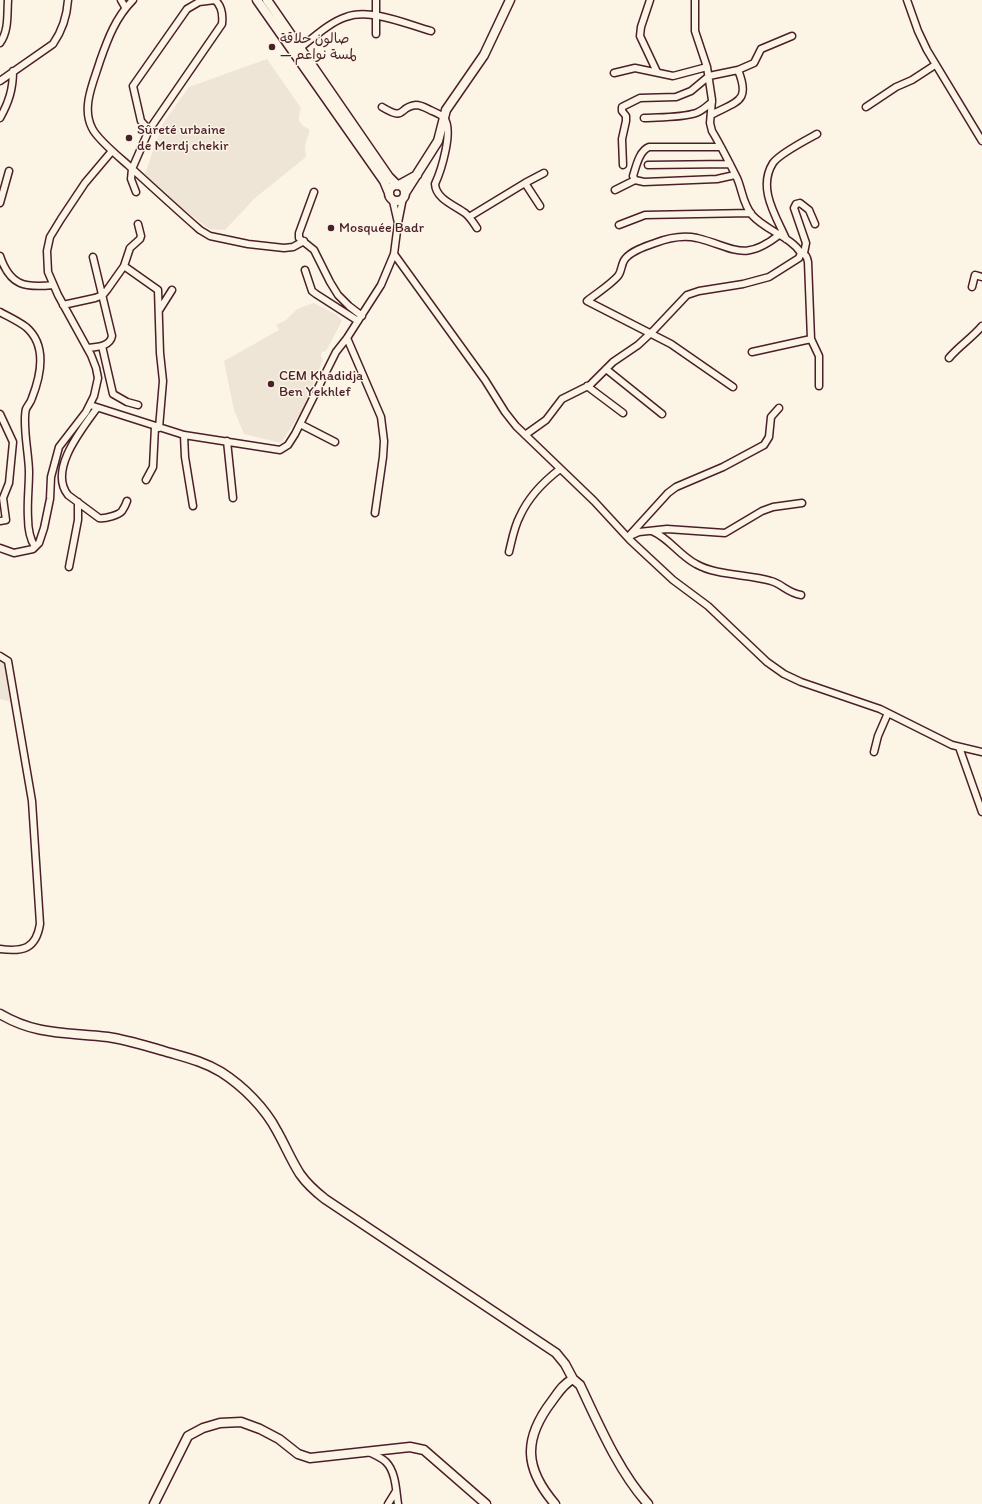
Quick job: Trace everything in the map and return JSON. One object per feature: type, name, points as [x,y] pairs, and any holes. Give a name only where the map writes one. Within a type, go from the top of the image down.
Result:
[{"type":"main road","points":[[257,0],[384,181],[391,197],[399,202],[438,141],[446,110],[484,55],[510,0]]},
{"type":"main road","points":[[267,0],[389,177],[403,188],[404,196]]},
{"type":"main road","points":[[391,197],[390,188],[417,175]]},
{"type":"main road","points":[[0,1014],[14,1023],[54,1033],[107,1037],[145,1045],[193,1059],[221,1072],[241,1088],[264,1112],[277,1130],[300,1174],[311,1188],[325,1200],[556,1353],[566,1364],[573,1379],[580,1386],[635,1490],[648,1504]]},
{"type":"main road","points":[[555,1504],[538,1481],[531,1462],[531,1444],[537,1426],[546,1408],[566,1382],[573,1379]]},
{"type":"main road","points":[[154,1504],[188,1436],[203,1428],[220,1423],[241,1422],[260,1429],[279,1439],[298,1454],[310,1458],[410,1447],[424,1450],[486,1504]]},
{"type":"street","points":[[0,43],[4,38],[6,30],[8,0]]},
{"type":"street","points":[[0,81],[53,44],[66,16],[68,0]]},
{"type":"street","points":[[121,0],[126,7]]},
{"type":"street","points":[[133,0],[115,23],[104,48],[88,102],[92,129],[112,151],[200,230],[210,236],[248,244],[284,248],[304,241]]},
{"type":"street","points":[[136,192],[131,179],[132,169],[149,130],[222,24],[223,16],[219,4],[215,0],[199,2],[187,9],[133,86],[141,121],[149,130]]},
{"type":"street","points":[[376,0],[376,34]]},
{"type":"street","points":[[650,0],[641,27],[640,36],[657,72]]},
{"type":"street","points":[[695,0],[695,31],[709,76],[712,102],[710,123],[712,131],[735,174],[743,201],[751,213],[770,230],[798,247],[807,257],[811,340],[819,356],[819,386]]},
{"type":"street","points":[[907,0],[918,31],[935,65],[982,141]]},
{"type":"street","points":[[300,48],[338,20],[356,14],[376,15],[430,31]]},
{"type":"street","points":[[623,165],[622,140],[626,116],[622,111],[622,107],[640,98],[676,97],[684,94],[709,76],[738,70],[754,63],[761,50],[792,36]]},
{"type":"street","points":[[866,107],[896,87],[912,80],[935,65]]},
{"type":"street","points":[[614,73],[634,68],[657,72],[666,76],[678,76],[707,67]]},
{"type":"street","points":[[711,115],[741,98],[744,93],[744,87],[738,70]]},
{"type":"street","points":[[0,118],[10,98],[13,86],[13,71]]},
{"type":"street","points":[[644,118],[685,116],[702,110],[712,102]]},
{"type":"street","points":[[382,107],[394,114],[397,114],[416,105],[444,117],[447,125],[446,149],[435,184],[436,189],[440,196],[469,217],[477,228]]},
{"type":"street","points":[[786,239],[771,207],[766,189],[768,176],[773,163],[784,154],[817,134]]},
{"type":"street","points":[[635,180],[633,176],[640,157],[646,148],[721,147]]},
{"type":"street","points":[[0,548],[14,553],[33,549],[38,543],[44,528],[50,498],[50,477],[59,447],[86,412],[94,396],[98,378],[96,368],[87,348],[53,285],[48,272],[47,250],[50,238],[61,219],[85,183],[112,151]]},
{"type":"street","points":[[648,165],[730,164]]},
{"type":"street","points":[[0,203],[9,171]]},
{"type":"street","points":[[469,217],[544,173]]},
{"type":"street","points":[[615,190],[635,180],[644,182],[717,179],[735,174]]},
{"type":"street","points":[[525,183],[540,206]]},
{"type":"street","points":[[314,192],[299,233],[299,238],[314,250],[338,295],[360,318]]},
{"type":"street","points":[[90,405],[157,427],[184,434],[280,450],[288,445],[336,352],[381,286],[394,254],[398,223],[404,196]]},
{"type":"street","points":[[391,197],[398,223]]},
{"type":"street","points":[[525,435],[546,420],[562,400],[588,386],[606,369],[650,334],[687,295],[699,291],[743,284],[769,277],[799,258],[803,253],[806,243],[794,208],[796,204],[800,203],[809,210],[816,224]]},
{"type":"street","points":[[619,224],[645,215],[751,213]]},
{"type":"street","points":[[63,305],[95,298],[103,295],[108,290],[124,266],[128,252],[141,236],[138,224]]},
{"type":"street","points":[[733,387],[671,344],[587,301],[618,276],[625,259],[632,253],[655,243],[671,238],[697,238],[738,251],[748,251],[768,244],[780,236]]},
{"type":"street","points":[[394,254],[485,380],[504,412],[516,426],[673,580],[708,606],[768,662],[784,674],[801,682],[861,702],[888,713],[952,745],[982,752]]},
{"type":"street","points":[[0,256],[3,265],[11,276],[21,284],[34,287],[53,285]]},
{"type":"street","points":[[87,348],[102,346],[111,340],[112,336],[93,257]]},
{"type":"street","points":[[124,266],[156,288],[159,293],[160,353],[163,381],[153,467],[146,480]]},
{"type":"street","points":[[306,270],[312,291],[360,318]]},
{"type":"street","points":[[972,287],[975,275],[982,277]]},
{"type":"street","points":[[159,309],[172,290]]},
{"type":"street","points":[[0,312],[27,328],[36,338],[40,350],[41,364],[37,383],[32,399],[26,408],[29,471],[28,518],[31,540],[35,547]]},
{"type":"street","points":[[949,358],[982,326]]},
{"type":"street","points":[[346,338],[381,417],[383,429],[383,457],[375,513]]},
{"type":"street","points":[[752,352],[811,340]]},
{"type":"street","points":[[102,346],[113,394],[127,402],[138,405]]},
{"type":"street","points":[[606,369],[662,414]]},
{"type":"street","points":[[588,386],[623,413]]},
{"type":"street","points":[[96,408],[71,446],[62,471],[64,490],[68,495],[103,519],[123,511],[127,501]]},
{"type":"street","points":[[628,537],[668,493],[676,487],[723,467],[764,445],[769,437],[770,417],[779,408]]},
{"type":"street","points":[[0,414],[13,442],[9,483],[3,490],[6,520],[0,521]]},
{"type":"street","points":[[300,424],[334,442]]},
{"type":"street","points":[[184,434],[185,457],[194,506]]},
{"type":"street","points":[[227,441],[233,498]]},
{"type":"street","points":[[508,552],[519,517],[524,507],[536,490],[560,469]]},
{"type":"street","points":[[69,567],[78,520],[78,502]]},
{"type":"street","points":[[628,537],[639,532],[650,530],[725,533],[762,511],[785,505],[802,503]]},
{"type":"street","points":[[650,530],[662,537],[680,554],[697,565],[770,580],[789,592],[801,595]]},
{"type":"street","points":[[0,656],[8,662],[32,801],[40,924],[38,936],[24,949],[0,949]]},
{"type":"street","points":[[874,752],[878,736],[888,713]]},
{"type":"street","points":[[959,747],[982,812]]},
{"type":"street","points":[[369,1452],[385,1461],[390,1467],[393,1473],[398,1504]]},
{"type":"street","points":[[388,1504],[396,1491]]},
{"type":"shaded area","points":[[267,59],[301,108],[299,121],[303,126],[310,130],[305,146],[306,157],[255,198],[225,230],[209,229],[165,195],[145,174],[162,125],[189,87]]},
{"type":"shaded area","name":"CEM Khadidja Ben Yekhlef","points":[[314,303],[337,315],[342,321],[326,351],[322,352],[321,356],[323,360],[304,408],[281,443],[244,434],[234,410],[224,361],[279,330],[276,325],[286,320],[297,309]]},
{"type":"shaded area","points":[[0,660],[4,661],[10,702],[0,699]]},
{"type":"place","name":"صالون حلاقة — لمسة نواعم","points":[[272,47]]},
{"type":"place","name":"Sûreté urbaine de Merdj chekir","points":[[129,138]]},
{"type":"place","name":"Mosquée Badr","points":[[331,228]]},
{"type":"place","name":"CEM Khadidja Ben Yekhlef","points":[[271,384]]}]
